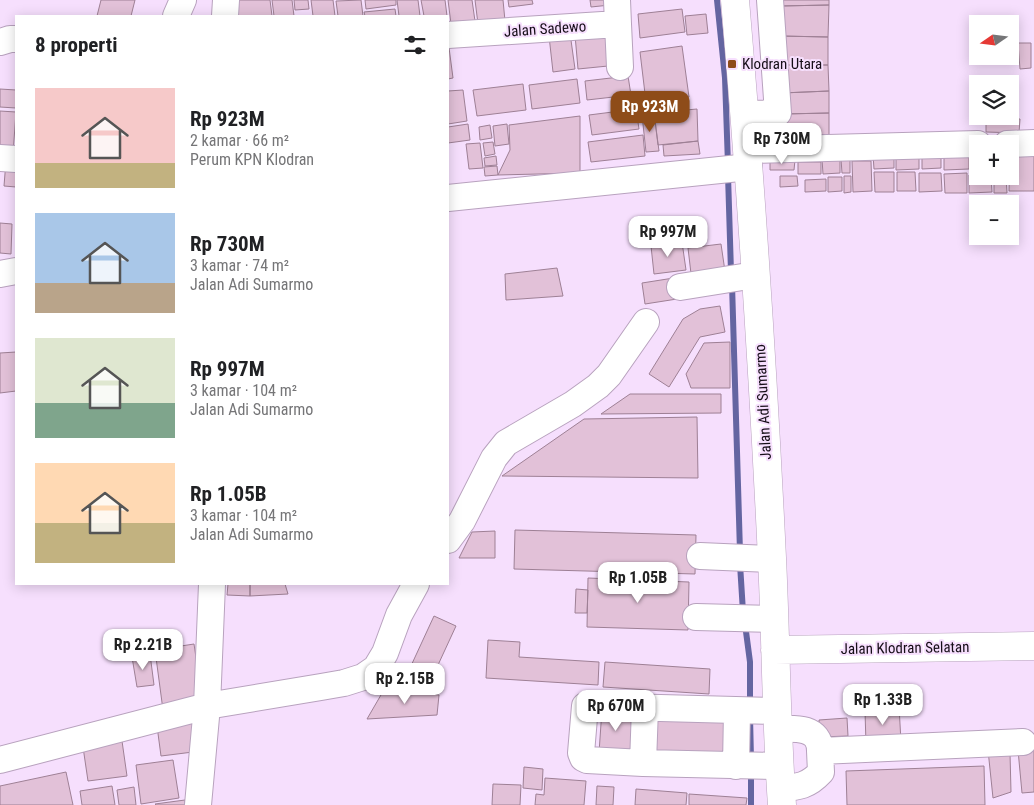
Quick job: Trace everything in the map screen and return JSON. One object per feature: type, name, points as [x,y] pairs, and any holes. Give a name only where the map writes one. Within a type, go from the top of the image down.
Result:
[{"type":"main road","name":"Jalan Adi Sumarmo","points":[[735,0],[745,114],[738,164],[752,619],[775,650],[758,715],[763,776]]},
{"type":"main road","name":"Jalan Klodran Selatan","points":[[775,650],[1034,646]]},
{"type":"street","points":[[176,15],[183,0]]},
{"type":"street","points":[[225,15],[226,0]]},
{"type":"street","points":[[745,114],[778,113],[770,0]]},
{"type":"street","points":[[618,12],[620,67]]},
{"type":"street","name":"Jalan Sadewo","points":[[449,35],[618,12]]},
{"type":"street","points":[[0,42],[15,39]]},
{"type":"street","points":[[740,47],[773,45]]},
{"type":"street","points":[[1019,144],[1034,143]]},
{"type":"street","points":[[449,198],[738,164],[969,145]]},
{"type":"street","points":[[0,158],[15,159]]},
{"type":"street","points":[[0,274],[15,271]]},
{"type":"street","points":[[680,287],[742,277]]},
{"type":"street","points":[[449,539],[462,521],[494,458],[506,443],[574,404],[598,386],[609,375],[646,322]]},
{"type":"street","points":[[700,556],[750,558]]},
{"type":"street","points":[[198,805],[207,706],[212,585]]},
{"type":"street","points":[[0,760],[207,706],[336,684],[362,677],[376,668],[385,653],[399,615],[415,585]]},
{"type":"street","points":[[696,617],[752,619]]},
{"type":"street","points":[[585,706],[645,708],[758,715],[810,732],[817,737],[820,745],[821,772],[812,781],[798,787],[763,776],[582,758],[585,706]]},
{"type":"street","points":[[643,763],[645,708]]},
{"type":"street","points":[[758,715],[763,776]]},
{"type":"street","points":[[820,751],[1023,742]]},
{"type":"building","points":[[101,0],[135,0],[131,15],[97,15]]},
{"type":"building","points":[[236,0],[270,0],[272,15],[238,15]]},
{"type":"building","points":[[272,0],[292,0],[294,15],[274,15]]},
{"type":"building","points":[[294,0],[308,0],[309,9],[295,10]]},
{"type":"building","points":[[311,0],[333,0],[335,15],[313,15]]},
{"type":"building","points":[[361,0],[363,15],[338,15],[336,1]]},
{"type":"building","points":[[365,0],[396,0],[396,5],[366,9]]},
{"type":"building","points":[[397,0],[418,0],[420,15],[399,15]]},
{"type":"building","points":[[421,0],[445,0],[447,15],[424,15]]},
{"type":"building","points":[[448,0],[472,0],[475,21],[451,24]]},
{"type":"building","points":[[475,0],[503,0],[505,21],[478,24]]},
{"type":"building","points":[[508,0],[532,0],[533,4],[509,7]]},
{"type":"building","points":[[590,0],[610,0],[610,5],[591,7]]},
{"type":"building","points":[[780,0],[829,0],[829,5],[780,6]]},
{"type":"building","points":[[829,5],[828,37],[780,36],[780,6]]},
{"type":"building","points":[[395,9],[396,15],[365,15],[364,12]]},
{"type":"building","points":[[682,9],[685,32],[640,38],[638,14]]},
{"type":"building","points":[[706,14],[708,33],[687,35],[685,16]]},
{"type":"building","points":[[605,32],[608,66],[578,69],[575,35]]},
{"type":"building","points":[[570,33],[575,69],[553,72],[549,36]]},
{"type":"building","points":[[780,36],[828,37],[828,65],[781,65]]},
{"type":"building","points":[[1019,43],[1031,43],[1031,68],[1020,69]]},
{"type":"building","points":[[682,46],[689,97],[646,102],[640,52]]},
{"type":"building","points":[[449,48],[453,78],[449,79]]},
{"type":"building","points":[[781,65],[828,65],[829,91],[782,93]]},
{"type":"building","points":[[628,76],[631,95],[587,100],[585,81]]},
{"type":"building","points":[[577,79],[580,103],[532,109],[529,85]]},
{"type":"building","points":[[523,84],[526,110],[477,116],[473,90]]},
{"type":"building","points":[[0,89],[15,90],[15,108],[0,107]]},
{"type":"building","points":[[463,90],[467,121],[449,124],[449,91]]},
{"type":"building","points":[[829,91],[829,113],[783,114],[782,93]]},
{"type":"building","points":[[636,109],[639,129],[592,135],[589,115]]},
{"type":"building","points":[[697,109],[698,141],[658,145],[654,113],[684,115],[686,110]]},
{"type":"building","points":[[0,111],[15,112],[13,154],[0,153]]},
{"type":"building","points":[[654,113],[659,151],[646,152],[642,115]]},
{"type":"building","points":[[829,113],[829,142],[784,142],[783,114]]},
{"type":"building","points":[[580,116],[580,173],[498,175],[510,150],[509,125]]},
{"type":"building","points":[[1020,119],[1019,133],[986,132],[986,125],[1019,125]]},
{"type":"building","points":[[468,124],[470,140],[449,143],[449,127]]},
{"type":"building","points":[[507,124],[509,144],[495,146],[493,126]]},
{"type":"building","points":[[490,125],[492,138],[480,140],[479,127]]},
{"type":"building","points":[[643,135],[645,156],[591,162],[588,142]]},
{"type":"building","points":[[698,141],[700,154],[664,156],[663,145]]},
{"type":"building","points":[[493,142],[495,154],[485,156],[483,143]]},
{"type":"building","points":[[480,143],[483,168],[469,169],[466,144]]},
{"type":"building","points":[[922,153],[941,153],[941,168],[922,169]]},
{"type":"building","points":[[944,154],[969,154],[969,169],[944,170]]},
{"type":"building","points":[[873,155],[894,155],[894,168],[874,169]]},
{"type":"building","points":[[496,156],[497,165],[485,166],[484,158]]},
{"type":"building","points":[[896,156],[919,156],[919,169],[896,170]]},
{"type":"building","points":[[1019,156],[1034,156],[1034,191],[1009,191],[1009,185],[1019,185]]},
{"type":"building","points":[[840,158],[840,173],[823,174],[822,159]]},
{"type":"building","points":[[841,159],[850,159],[850,173],[842,173]]},
{"type":"building","points":[[770,160],[795,160],[794,170],[770,170]]},
{"type":"building","points":[[6,161],[15,161],[15,187],[4,186]]},
{"type":"building","points":[[852,161],[871,161],[872,191],[853,192]]},
{"type":"building","points":[[798,162],[821,162],[821,174],[798,174]]},
{"type":"building","points":[[497,166],[498,175],[485,176],[484,167]]},
{"type":"building","points":[[874,172],[894,172],[894,192],[875,192]]},
{"type":"building","points":[[897,172],[915,172],[916,191],[897,191]]},
{"type":"building","points":[[919,173],[941,173],[942,191],[919,192]]},
{"type":"building","points":[[967,173],[967,193],[945,193],[944,174]]},
{"type":"building","points":[[780,176],[797,176],[798,186],[780,187]]},
{"type":"building","points":[[844,176],[851,176],[851,192],[844,193]]},
{"type":"building","points":[[828,177],[842,177],[842,191],[828,192]]},
{"type":"building","points":[[826,179],[826,191],[805,192],[805,180]]},
{"type":"building","points":[[969,185],[992,185],[992,192],[969,193]]},
{"type":"building","points":[[994,185],[1007,185],[1007,193],[994,193]]},
{"type":"building","points":[[0,223],[12,224],[11,254],[0,253]]},
{"type":"building","points":[[682,242],[686,270],[654,274],[651,246]]},
{"type":"building","points":[[721,244],[726,278],[692,282],[688,248]]},
{"type":"building","points":[[557,268],[563,296],[506,300],[505,274]]},
{"type":"building","points":[[680,277],[677,299],[645,304],[642,283]]},
{"type":"building","points":[[720,306],[725,332],[700,337],[669,387],[649,374],[683,319],[700,309]]},
{"type":"building","points":[[730,342],[730,388],[691,388],[686,374],[704,343]]},
{"type":"building","points":[[15,352],[15,391],[0,393],[0,353]]},
{"type":"building","points":[[630,394],[721,394],[721,413],[601,414]]},
{"type":"building","points":[[697,417],[698,478],[502,476],[584,419]]},
{"type":"building","points":[[515,530],[696,535],[695,574],[514,569]]},
{"type":"building","points":[[495,531],[495,558],[459,558],[472,532]]},
{"type":"building","points":[[588,578],[689,582],[688,630],[587,627]]},
{"type":"building","points":[[228,585],[250,585],[250,596],[227,595]]},
{"type":"building","points":[[250,585],[285,585],[288,594],[250,596]]},
{"type":"building","points":[[576,589],[588,590],[587,613],[575,613]]},
{"type":"building","points":[[434,616],[456,626],[432,678],[410,668]]},
{"type":"building","points":[[488,640],[520,642],[519,657],[599,662],[598,685],[486,678]]},
{"type":"building","points":[[194,644],[203,705],[163,710],[155,650]]},
{"type":"building","points":[[150,654],[154,685],[137,687],[132,657]]},
{"type":"building","points":[[605,662],[710,669],[709,694],[603,687]]},
{"type":"building","points":[[385,688],[439,695],[437,715],[367,719]]},
{"type":"building","points":[[899,706],[901,742],[866,744],[865,711]]},
{"type":"building","points":[[602,709],[633,711],[630,755],[599,753]]},
{"type":"building","points":[[656,717],[729,719],[728,753],[655,751]]},
{"type":"building","points":[[847,718],[848,736],[820,737],[819,720]]},
{"type":"building","points":[[197,720],[201,751],[161,756],[157,726]]},
{"type":"building","points":[[122,741],[127,776],[88,781],[83,747]]},
{"type":"building","points":[[1034,748],[1034,792],[1022,793],[1018,750]]},
{"type":"building","points":[[988,750],[1010,753],[1011,792],[993,798]]},
{"type":"building","points":[[173,760],[179,798],[141,804],[136,765]]},
{"type":"building","points":[[984,766],[985,805],[847,805],[846,771]]},
{"type":"building","points":[[524,767],[543,769],[542,790],[523,788]]},
{"type":"building","points":[[66,772],[73,805],[0,805],[0,786]]},
{"type":"building","points":[[545,778],[586,781],[584,805],[535,805],[536,794],[544,795]]},
{"type":"building","points":[[493,784],[521,785],[520,805],[492,805]]},
{"type":"building","points":[[112,786],[115,805],[82,805],[80,791]]},
{"type":"building","points":[[597,786],[614,787],[613,805],[596,805]]},
{"type":"building","points":[[134,787],[136,805],[119,805],[117,790]]},
{"type":"building","points":[[636,789],[687,793],[686,805],[635,805]]},
{"type":"building","points":[[689,794],[747,798],[746,805],[689,805]]},
{"type":"building","points":[[185,800],[185,805],[155,804]]},
{"type":"waterway","points":[[717,0],[725,78],[728,165]]},
{"type":"waterway","points":[[728,175],[731,272]]},
{"type":"waterway","points":[[732,284],[740,552]]},
{"type":"waterway","points":[[740,564],[743,612]]},
{"type":"waterway","points":[[745,624],[750,662],[750,704]]},
{"type":"waterway","points":[[750,716],[751,759]]},
{"type":"waterway","points":[[751,771],[751,805]]},
{"type":"place","name":"Klodran Utara","points":[[732,64]]}]
